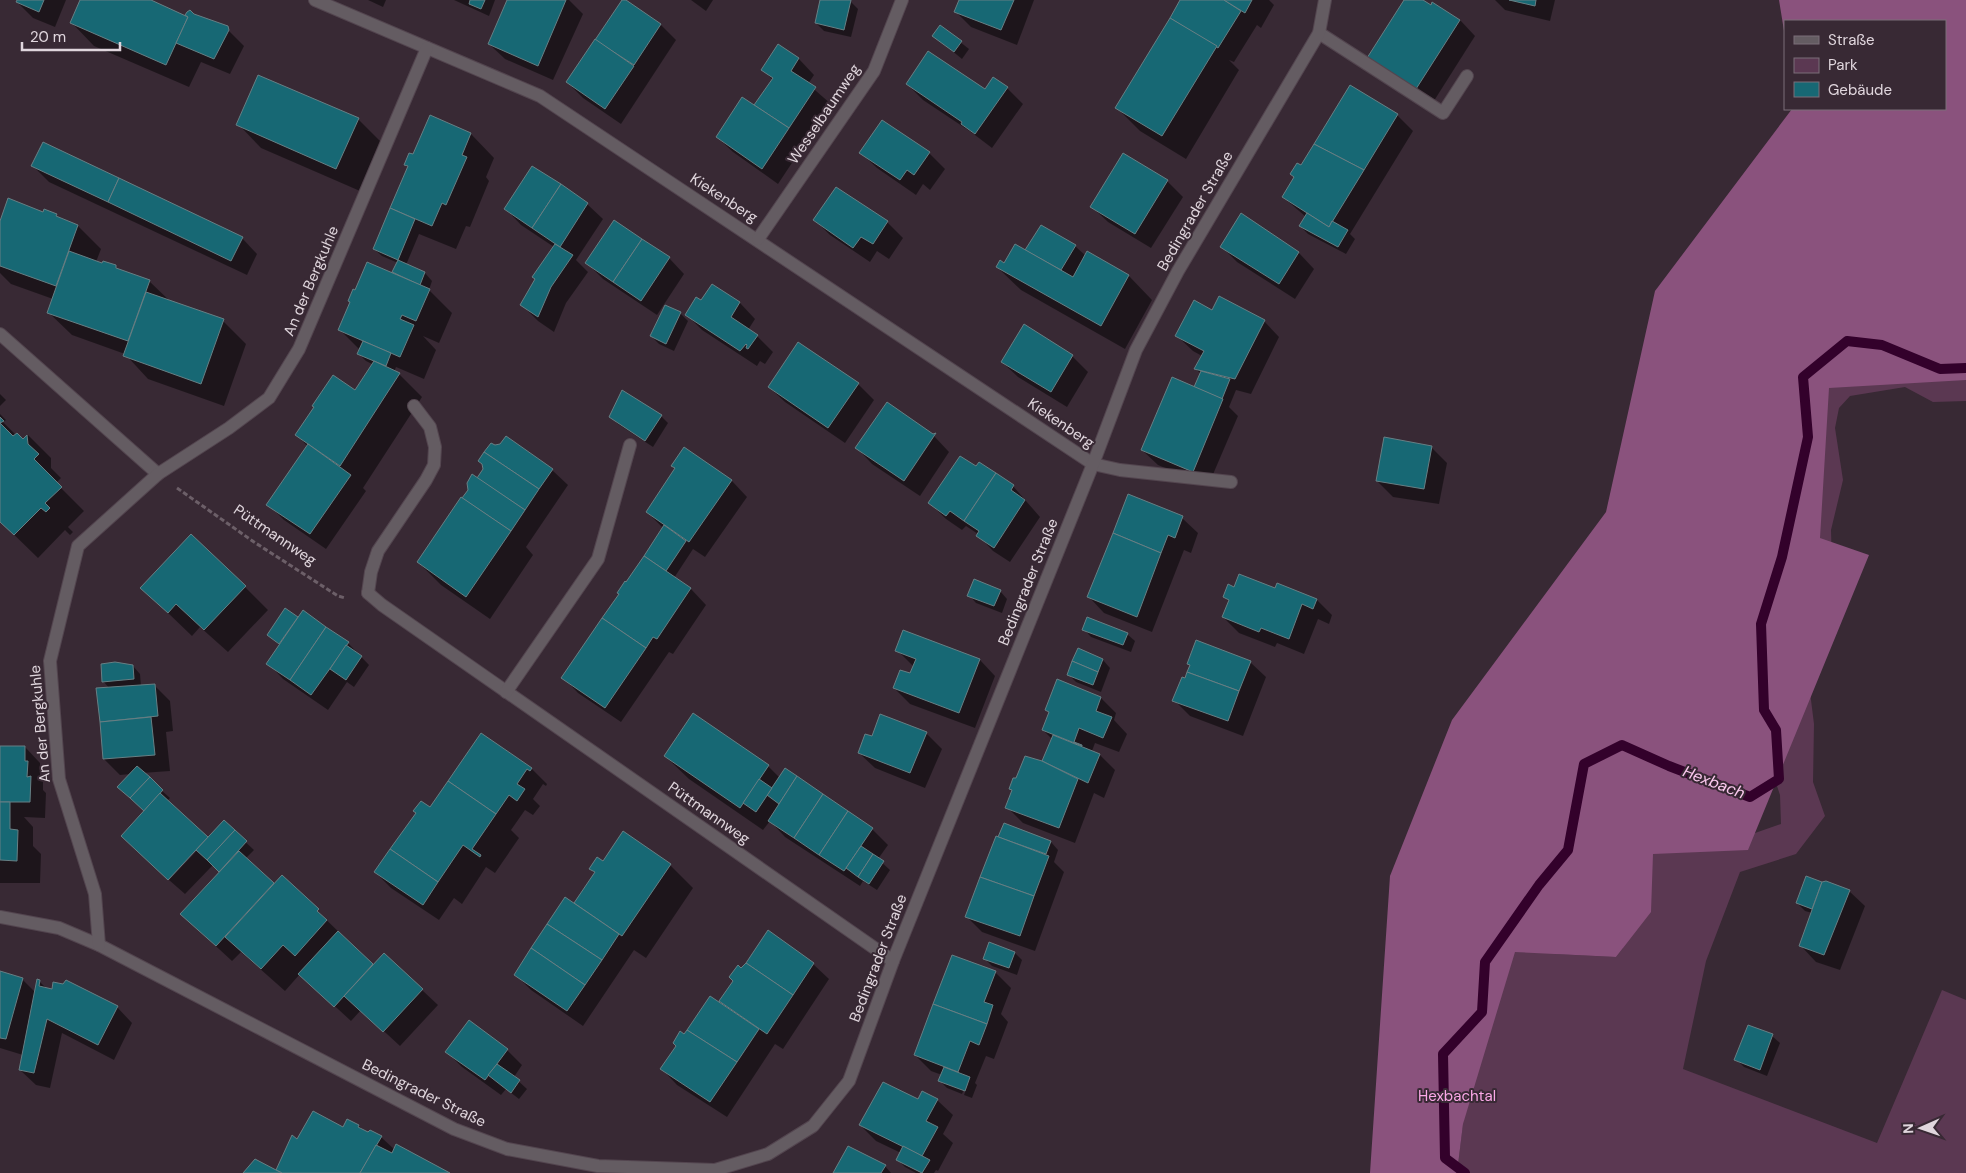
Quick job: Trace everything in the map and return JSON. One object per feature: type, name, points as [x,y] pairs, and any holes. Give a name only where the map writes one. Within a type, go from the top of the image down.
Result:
[{"type":"street","name":"Kiekenberg","points":[[315,0],[540,96],[758,239],[1093,464]]},
{"type":"street","name":"Wesselbaumweg","points":[[758,239],[874,71],[902,0]]},
{"type":"street","name":"Bedingrader Straße","points":[[0,917],[59,928],[99,946],[454,1129],[507,1149],[598,1166],[716,1170],[768,1154],[813,1126],[848,1081],[893,961],[1093,464],[1136,350],[1178,271],[1319,33],[1325,0]]},
{"type":"street","points":[[1319,33],[1443,113],[1467,76]]},
{"type":"street","name":"An der Bergkuhle","points":[[99,946],[95,894],[59,779],[50,661],[78,546],[158,474],[229,428],[269,398],[299,349],[427,48]]},
{"type":"street","points":[[0,334],[158,474]]},
{"type":"street","name":"Püttmannweg","points":[[414,406],[430,427],[435,447],[434,465],[378,551],[368,593],[382,605],[506,692],[893,961]]},
{"type":"street","points":[[506,692],[598,559],[630,445]]},
{"type":"street","points":[[1093,464],[1120,470],[1231,482]]},
{"type":"path","name":"Püttmannweg","points":[[158,474],[254,542],[338,596],[382,605]]},
{"type":"green space","name":"Hexbachtal","points":[[1779,0],[1966,0],[1966,380],[1829,388],[1820,538],[1869,555],[1748,850],[1653,854],[1651,912],[1616,957],[1515,952],[1463,1124],[1457,1173],[1370,1173],[1390,876],[1452,720],[1606,512],[1655,291],[1791,110],[1946,110],[1946,20],[1784,20],[1784,31]]},
{"type":"green space","points":[[1966,368],[1966,401],[1933,402],[1905,387],[1850,396],[1839,408],[1835,428],[1843,480],[1831,530],[1832,565],[1809,684],[1814,724],[1813,782],[1825,816],[1796,854],[1740,872],[1706,961],[1683,1069],[1877,1143],[1942,990],[1966,1000],[1966,1173],[1457,1173],[1482,966],[1643,850],[1718,846],[1781,824],[1780,795],[1775,780],[1800,381]],"holes":[[[1623,948],[1616,957],[1555,954]]]},
{"type":"building","points":[[17,0],[44,0],[39,12],[16,2]]},
{"type":"building","points":[[80,0],[151,0],[188,17],[166,65],[70,23]]},
{"type":"building","points":[[470,0],[485,0],[481,9],[469,4]]},
{"type":"building","points":[[507,0],[566,0],[538,66],[488,44]]},
{"type":"building","points":[[622,0],[626,0],[661,24],[634,65],[595,40]]},
{"type":"building","points":[[820,0],[851,0],[844,30],[815,23]]},
{"type":"building","points":[[959,0],[1014,0],[1001,30],[954,12]]},
{"type":"building","points":[[1180,0],[1224,0],[1241,11],[1218,48],[1170,18]]},
{"type":"building","points":[[1224,0],[1252,0],[1245,13]]},
{"type":"building","points":[[1404,0],[1423,0],[1431,5],[1432,2],[1460,20],[1416,89],[1367,58]]},
{"type":"building","points":[[1509,0],[1536,0],[1535,6]]},
{"type":"building","points":[[190,10],[194,14],[228,26],[229,30],[214,59],[176,43],[188,17],[185,15]]},
{"type":"building","points":[[1170,18],[1217,46],[1162,136],[1115,108]]},
{"type":"building","points":[[940,25],[962,41],[954,52],[932,36]]},
{"type":"building","points":[[595,39],[634,66],[605,109],[566,82]]},
{"type":"building","points":[[778,44],[799,58],[791,71],[816,87],[789,128],[754,105],[773,78],[761,70]]},
{"type":"building","points":[[928,51],[985,89],[993,77],[1008,87],[975,134],[961,124],[962,122],[906,84]]},
{"type":"building","points":[[258,75],[359,118],[336,169],[236,125]]},
{"type":"building","points":[[1350,85],[1398,114],[1364,170],[1314,144]]},
{"type":"building","points":[[742,97],[789,128],[762,169],[716,137]]},
{"type":"building","points":[[430,115],[471,133],[462,155],[467,157],[446,205],[442,203],[432,226],[390,208],[408,166],[404,165],[409,153],[413,154]]},
{"type":"building","points":[[882,120],[930,152],[914,175],[907,170],[900,180],[859,153]]},
{"type":"building","points":[[43,142],[119,178],[108,202],[31,166]]},
{"type":"building","points":[[1314,144],[1364,170],[1329,227],[1282,197],[1294,177],[1290,174],[1297,163],[1301,165]]},
{"type":"building","points":[[1123,153],[1168,180],[1135,234],[1090,207]]},
{"type":"building","points":[[532,166],[561,184],[532,228],[504,209]]},
{"type":"building","points":[[119,178],[243,237],[231,261],[108,202]]},
{"type":"building","points":[[561,184],[588,203],[560,247],[532,228]]},
{"type":"building","points":[[836,187],[888,221],[873,244],[861,237],[853,248],[813,220]]},
{"type":"building","points":[[8,198],[43,212],[44,209],[57,214],[56,216],[78,225],[56,286],[0,266],[0,221]]},
{"type":"building","points":[[390,208],[415,219],[398,260],[373,249]]},
{"type":"building","points":[[1241,213],[1299,252],[1279,284],[1220,247]]},
{"type":"building","points":[[1307,213],[1329,227],[1332,221],[1348,230],[1338,247],[1299,226]]},
{"type":"building","points":[[614,220],[642,239],[613,282],[585,263]]},
{"type":"building","points":[[1041,225],[1076,245],[1061,270],[1025,250]]},
{"type":"building","points":[[642,239],[670,257],[641,301],[613,282]]},
{"type":"building","points":[[555,244],[573,255],[551,287],[538,317],[520,305],[535,279],[532,277]]},
{"type":"building","points":[[1015,244],[1073,277],[1087,251],[1129,275],[1101,326],[996,267],[1000,260],[1004,263]]},
{"type":"building","points":[[69,251],[102,263],[103,261],[116,265],[116,268],[150,280],[128,341],[47,313]]},
{"type":"building","points":[[398,260],[425,272],[420,285],[392,272]]},
{"type":"building","points":[[367,262],[430,289],[416,321],[402,315],[400,319],[414,325],[400,357],[338,330],[350,302],[348,301],[353,289],[355,290]]},
{"type":"building","points":[[712,284],[740,302],[731,317],[758,335],[748,349],[746,344],[740,351],[685,315],[696,297],[701,300]]},
{"type":"building","points":[[146,292],[224,319],[201,384],[123,356]]},
{"type":"building","points":[[1219,296],[1265,320],[1235,379],[1194,369],[1204,351],[1175,336],[1194,300],[1212,310]]},
{"type":"building","points":[[665,305],[681,312],[666,344],[650,336]]},
{"type":"building","points":[[1024,324],[1073,355],[1051,392],[1001,362]]},
{"type":"building","points":[[363,341],[391,353],[386,366],[357,354]]},
{"type":"building","points":[[798,342],[859,383],[828,428],[768,387]]},
{"type":"building","points":[[374,361],[400,373],[340,466],[295,435],[333,375],[355,390]]},
{"type":"building","points":[[1201,371],[1230,379],[1222,399],[1194,387]]},
{"type":"building","points":[[1172,377],[1223,399],[1193,472],[1141,450]]},
{"type":"building","points":[[622,390],[662,415],[645,441],[609,417]]},
{"type":"building","points":[[887,402],[933,434],[936,433],[904,481],[855,448]]},
{"type":"building","points":[[0,423],[13,436],[17,433],[23,439],[27,435],[28,444],[39,454],[34,459],[62,487],[45,503],[50,508],[46,512],[41,508],[14,535],[0,522]]},
{"type":"building","points":[[506,436],[553,469],[539,489],[484,452],[491,443],[495,445],[500,444]]},
{"type":"building","points":[[1384,437],[1432,446],[1424,489],[1376,481]]},
{"type":"building","points":[[308,444],[351,475],[310,534],[266,505]]},
{"type":"building","points":[[684,447],[732,480],[689,542],[646,512],[675,468],[671,466]]},
{"type":"building","points":[[484,452],[539,489],[525,510],[477,478],[483,469],[482,464],[478,461]]},
{"type":"building","points":[[960,456],[976,466],[979,462],[996,473],[964,521],[950,511],[946,516],[928,503]]},
{"type":"building","points":[[996,473],[1014,485],[1011,490],[1025,500],[994,548],[976,536],[979,531],[964,521]]},
{"type":"building","points":[[472,474],[525,510],[511,531],[462,498],[468,490],[467,483]]},
{"type":"building","points":[[1128,494],[1183,516],[1175,538],[1168,535],[1161,553],[1113,533]]},
{"type":"building","points":[[461,497],[511,531],[466,597],[417,562]]},
{"type":"building","points":[[664,525],[686,541],[666,571],[644,556]]},
{"type":"building","points":[[1113,533],[1161,553],[1137,617],[1087,597]]},
{"type":"building","points":[[191,534],[246,586],[204,630],[176,604],[168,613],[140,588]]},
{"type":"building","points":[[644,556],[691,588],[657,639],[653,637],[646,648],[602,618],[619,594],[617,593],[625,581]]},
{"type":"building","points":[[1239,574],[1275,588],[1277,583],[1317,599],[1313,609],[1302,604],[1289,639],[1261,628],[1259,632],[1222,617],[1229,600],[1223,597],[1228,584],[1234,587]]},
{"type":"building","points":[[974,579],[1001,590],[994,606],[967,596]]},
{"type":"building","points":[[285,608],[298,617],[279,644],[267,635]]},
{"type":"building","points":[[303,610],[326,627],[290,680],[266,664]]},
{"type":"building","points":[[1087,617],[1128,633],[1123,645],[1082,630]]},
{"type":"building","points":[[602,618],[646,648],[605,708],[561,678]]},
{"type":"building","points":[[326,627],[349,642],[311,695],[290,680]]},
{"type":"building","points":[[903,630],[980,659],[959,713],[893,688],[900,670],[910,673],[916,659],[895,651]]},
{"type":"building","points":[[1196,640],[1251,661],[1239,691],[1187,672],[1190,665],[1187,664]]},
{"type":"building","points":[[346,645],[362,656],[346,680],[330,669]]},
{"type":"building","points":[[1078,648],[1103,659],[1098,672],[1072,661]]},
{"type":"building","points":[[1072,661],[1098,672],[1093,685],[1067,675]]},
{"type":"building","points":[[115,662],[133,665],[134,679],[102,682],[101,664]]},
{"type":"building","points":[[1187,672],[1239,691],[1228,721],[1172,701],[1182,677],[1185,678]]},
{"type":"building","points":[[1057,679],[1101,697],[1096,711],[1112,717],[1103,738],[1079,728],[1074,742],[1082,746],[1042,730],[1049,712],[1045,710]]},
{"type":"building","points":[[155,684],[158,716],[100,722],[96,688]]},
{"type":"building","points":[[693,713],[769,765],[740,808],[664,756]]},
{"type":"building","points":[[880,714],[927,732],[910,773],[858,753],[865,734],[872,736]]},
{"type":"building","points":[[151,717],[155,755],[103,759],[100,722]]},
{"type":"building","points":[[481,733],[532,768],[530,771],[527,769],[517,784],[525,789],[517,801],[509,795],[496,814],[448,781]]},
{"type":"building","points":[[1053,735],[1100,754],[1088,783],[1042,761]]},
{"type":"building","points":[[0,746],[25,746],[25,761],[28,761],[27,777],[31,776],[30,802],[0,802]]},
{"type":"building","points":[[1025,756],[1042,761],[1078,779],[1059,828],[1005,808],[1012,790],[1009,789],[1013,778],[1016,778]]},
{"type":"building","points":[[137,766],[150,777],[130,798],[117,787]]},
{"type":"building","points":[[785,768],[797,776],[779,804],[767,795]]},
{"type":"building","points":[[797,776],[823,794],[794,838],[768,821]]},
{"type":"building","points":[[150,777],[163,790],[144,811],[130,798]]},
{"type":"building","points":[[759,779],[772,788],[756,812],[743,803]]},
{"type":"building","points":[[448,781],[496,814],[472,849],[481,855],[480,857],[463,845],[438,882],[390,849],[416,813],[413,811],[421,801],[430,807]]},
{"type":"building","points":[[160,793],[208,837],[168,880],[121,836]]},
{"type":"building","points":[[823,794],[848,811],[819,855],[794,838]]},
{"type":"building","points":[[0,802],[10,802],[10,829],[18,830],[17,861],[0,860]]},
{"type":"building","points":[[848,811],[873,828],[844,871],[819,855]]},
{"type":"building","points":[[224,820],[235,830],[207,860],[196,850]]},
{"type":"building","points":[[1004,823],[1051,841],[1046,854],[998,837]]},
{"type":"building","points":[[235,830],[247,841],[219,872],[207,860]]},
{"type":"building","points":[[623,831],[671,864],[622,936],[574,903],[595,872],[589,869],[597,857],[603,861]]},
{"type":"building","points":[[996,836],[1049,856],[1034,896],[980,877]]},
{"type":"building","points":[[861,846],[873,854],[858,877],[846,868]]},
{"type":"building","points":[[390,849],[438,882],[423,905],[374,872]]},
{"type":"building","points":[[239,851],[274,883],[216,946],[180,914]]},
{"type":"building","points":[[873,854],[884,861],[869,884],[858,877]]},
{"type":"building","points":[[282,875],[319,909],[317,911],[327,920],[295,956],[283,945],[261,969],[225,937]]},
{"type":"building","points":[[1806,876],[1822,882],[1812,909],[1796,903]]},
{"type":"building","points":[[980,877],[1034,896],[1020,936],[965,917]]},
{"type":"building","points":[[1826,881],[1850,890],[1824,955],[1799,946],[1822,882]]},
{"type":"building","points":[[565,897],[619,934],[602,960],[547,924]]},
{"type":"building","points":[[547,924],[602,960],[585,985],[531,948]]},
{"type":"building","points":[[768,930],[814,963],[793,995],[746,963]]},
{"type":"building","points":[[338,931],[373,964],[334,1007],[298,974]]},
{"type":"building","points":[[989,942],[1015,952],[1009,968],[983,959]]},
{"type":"building","points":[[531,948],[585,985],[567,1011],[514,975]]},
{"type":"building","points":[[384,953],[423,989],[383,1032],[344,996]]},
{"type":"building","points":[[952,955],[996,971],[984,1002],[993,1005],[987,1024],[933,1004]]},
{"type":"building","points":[[746,963],[793,995],[767,1034],[719,1001],[733,981],[729,977],[738,965],[741,968]]},
{"type":"building","points":[[0,971],[23,978],[6,1039],[0,1038]]},
{"type":"building","points":[[37,979],[40,980],[39,986],[52,989],[53,982],[63,984],[66,980],[118,1006],[98,1045],[47,1019],[34,1073],[19,1070]]},
{"type":"building","points":[[710,996],[759,1029],[737,1062],[687,1030]]},
{"type":"building","points":[[933,1004],[987,1024],[979,1045],[970,1041],[958,1072],[914,1055]]},
{"type":"building","points":[[469,1020],[508,1049],[485,1080],[445,1052]]},
{"type":"building","points":[[1748,1025],[1773,1034],[1760,1070],[1734,1060]]},
{"type":"building","points":[[687,1030],[737,1062],[710,1102],[660,1069],[676,1046],[673,1043],[680,1031],[684,1034]]},
{"type":"building","points":[[497,1064],[520,1080],[511,1093],[488,1075]]},
{"type":"building","points":[[944,1067],[970,1077],[965,1091],[938,1081]]},
{"type":"building","points":[[883,1082],[918,1099],[922,1091],[938,1099],[926,1121],[938,1127],[922,1156],[859,1125]]},
{"type":"building","points":[[313,1111],[343,1127],[347,1119],[368,1132],[370,1130],[382,1136],[360,1173],[282,1173],[276,1170],[292,1135],[297,1139]]},
{"type":"building","points":[[396,1144],[450,1173],[360,1173],[376,1145],[392,1153]]},
{"type":"building","points":[[848,1146],[886,1165],[881,1173],[833,1173]]},
{"type":"building","points":[[903,1146],[930,1160],[922,1173],[896,1160]]},
{"type":"building","points":[[255,1159],[276,1170],[282,1173],[243,1173]]},
{"type":"waterway","name":"Hexbach","points":[[1465,1173],[1445,1158],[1443,1054],[1482,1012],[1485,962],[1539,885],[1568,850],[1584,764],[1622,745],[1669,766],[1750,797],[1779,779],[1776,730],[1764,710],[1761,624],[1782,557],[1808,437],[1803,377],[1847,341],[1882,345],[1940,369],[1966,368]]}]
